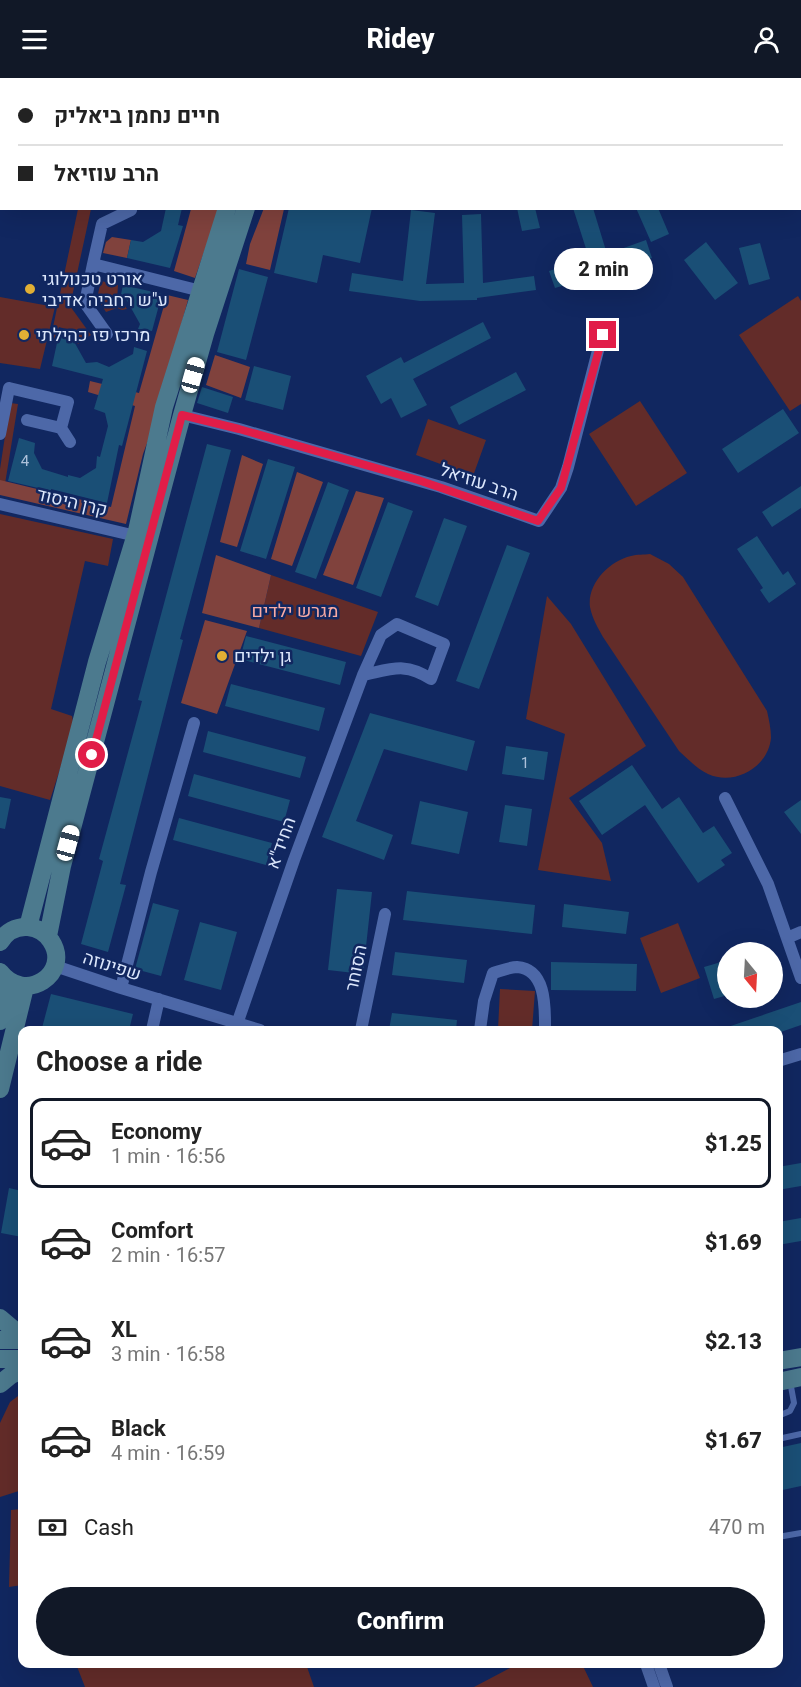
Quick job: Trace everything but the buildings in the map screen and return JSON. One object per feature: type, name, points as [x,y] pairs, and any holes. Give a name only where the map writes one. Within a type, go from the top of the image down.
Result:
[{"type":"street","points":[[107,334],[85,303],[102,224],[131,210]]},
{"type":"street","points":[[28,927],[97,662],[136,536],[164,407],[226,210]]},
{"type":"street","points":[[48,936],[62,866],[182,415],[205,334],[245,210]]},
{"type":"street","points":[[93,264],[201,291]]},
{"type":"street","name":"הרב עוזיאל","points":[[182,415],[430,484],[538,521],[561,488],[603,335]]},
{"type":"street","points":[[0,434],[9,388],[68,402],[61,428]]},
{"type":"street","points":[[27,420],[61,428],[70,442]]},
{"type":"street","name":"קרן היסוד","points":[[0,504],[136,536]]},
{"type":"street","name":"החיד\"א","points":[[237,1024],[294,860],[363,675],[381,635],[397,624],[444,644],[431,680],[422,673],[404,667],[363,675]]},
{"type":"street","points":[[121,988],[151,872],[194,723]]},
{"type":"street","points":[[725,798],[768,884],[801,978]]},
{"type":"street","name":"הסוחר","points":[[362,1026],[386,914]]},
{"type":"street","points":[[0,942],[10,931],[19,927],[28,927],[48,936],[54,945],[56,956],[51,975],[34,986],[11,980]]},
{"type":"street","points":[[787,938],[801,932]]},
{"type":"street","name":"שפינוזה","points":[[55,966],[245,1026]]},
{"type":"street","points":[[481,1026],[484,1001],[493,973],[516,967],[531,972],[540,984],[545,1011],[544,1026]]},
{"type":"street","points":[[0,1021],[11,980]]},
{"type":"street","points":[[0,1089],[11,980]]},
{"type":"street","name":"שפינוזה","points":[[153,1026],[159,999]]},
{"type":"street","points":[[783,1059],[801,1054]]},
{"type":"street","points":[[0,1318],[18,1331]]},
{"type":"street","points":[[0,1340],[18,1340]]},
{"type":"street","points":[[783,1360],[801,1357]]},
{"type":"street","points":[[0,1359],[18,1359]]},
{"type":"street","points":[[0,1384],[18,1372]]},
{"type":"street","points":[[647,1668],[654,1687]]},
{"type":"street","points":[[660,1668],[667,1687]]},
{"type":"lane","points":[[783,1414],[790,1412],[794,1403],[790,1379]]},
{"type":"lane","points":[[783,1437],[801,1434]]},
{"type":"lane","points":[[783,1536],[801,1533]]},
{"type":"green space","points":[[78,210],[91,210],[70,306],[91,335],[78,344],[74,337],[75,332],[59,327],[55,342],[50,341]]},
{"type":"green space","points":[[101,281],[118,285],[117,301],[120,299],[127,309],[117,308],[106,312],[97,298]]},
{"type":"green space","points":[[798,296],[801,301],[801,404],[790,411],[739,335]]},
{"type":"green space","name":"מרכז פז כהילתי","points":[[0,297],[55,307],[40,369],[0,363]]},
{"type":"green space","points":[[640,401],[687,473],[636,506],[589,434]]},
{"type":"green space","points":[[10,403],[18,404],[4,490],[0,489],[0,469]]},
{"type":"green space","points":[[428,419],[486,440],[473,476],[416,455]]},
{"type":"green space","points":[[0,514],[113,539],[108,566],[85,561],[51,709],[72,716],[74,726],[50,800],[0,786]]},
{"type":"green space","points":[[650,554],[669,564],[683,577],[767,711],[771,735],[768,749],[757,766],[739,776],[728,778],[708,774],[679,751],[595,623],[590,598],[601,575],[623,559],[633,555]]},
{"type":"green space","name":"מגרש ילדים","points":[[271,575],[378,612],[361,656],[259,628]]},
{"type":"green space","points":[[547,596],[571,624],[646,746],[569,798],[602,843],[611,881],[538,870],[565,734],[526,719]]},
{"type":"green space","points":[[678,923],[700,978],[661,993],[640,938]]},
{"type":"green space","points":[[500,989],[535,991],[532,1026],[498,1026]]},
{"type":"green space","points":[[18,1396],[18,1491],[0,1497],[0,1423],[10,1402]]},
{"type":"green space","points":[[18,1509],[18,1586],[9,1587],[11,1510]]},
{"type":"green space","points":[[78,1668],[307,1668],[314,1687],[85,1687]]},
{"type":"green space","points":[[510,1668],[584,1668],[593,1687],[474,1687]]},
{"type":"shaded area","points":[[191,210],[219,210],[195,278],[174,271]]},
{"type":"shaded area","points":[[263,210],[284,210],[270,270],[246,264],[250,244]]},
{"type":"shaded area","points":[[112,237],[131,240],[127,258],[103,253],[106,242]]},
{"type":"shaded area","points":[[167,295],[188,300],[153,427],[143,454],[126,524],[0,495],[0,480],[111,507],[135,406],[88,392],[90,381],[139,393]]},
{"type":"shaded area","points":[[215,355],[250,367],[241,398],[206,385]]},
{"type":"shaded area","points":[[242,455],[263,464],[237,547],[220,542]]},
{"type":"shaded area","points":[[297,472],[323,482],[292,566],[271,559]]},
{"type":"shaded area","points":[[356,491],[384,498],[353,585],[323,575]]},
{"type":"shaded area","points":[[216,555],[271,575],[259,628],[202,613]]},
{"type":"shaded area","points":[[205,620],[247,631],[217,714],[181,703]]},
{"type":"place","name":"אורט טכנולוגי ע\"ש רחביה אדיבי","points":[[30,289]]},
{"type":"place","name":"מרכז פז כהילתי","points":[[24,335]]},
{"type":"place","name":"גן ילדים","points":[[222,656]]},
{"type":"route","points":[[92,755],[182,415],[418,480],[538,521],[561,488],[603,335]]}]
